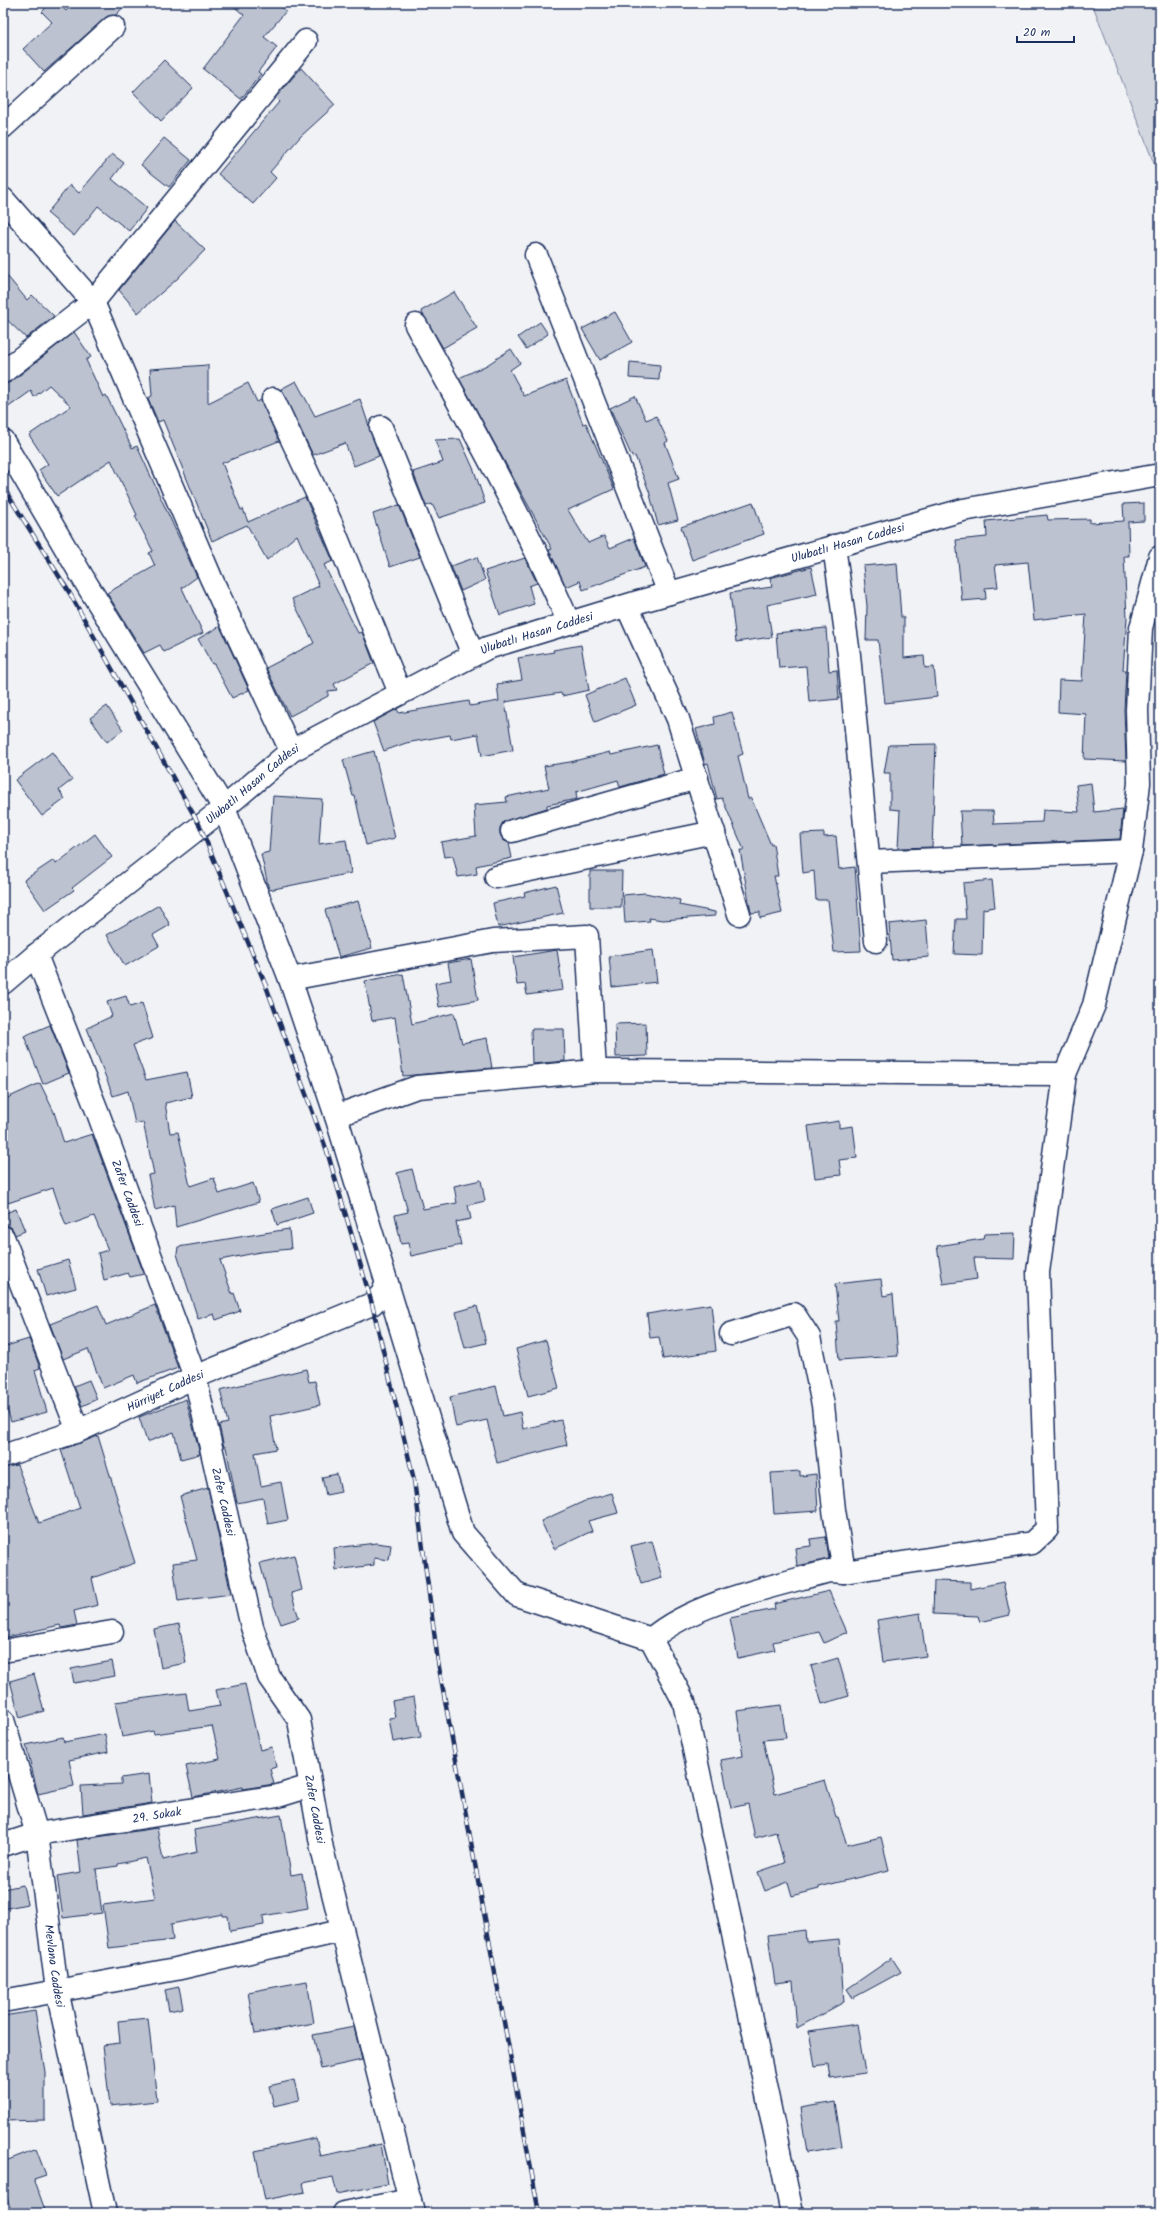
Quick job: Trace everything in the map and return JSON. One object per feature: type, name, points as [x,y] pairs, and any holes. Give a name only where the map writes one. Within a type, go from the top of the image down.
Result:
[{"type":"street","points":[[3,127],[113,27]]},
{"type":"street","points":[[3,372],[94,302],[306,41]]},
{"type":"street","points":[[3,199],[94,302],[211,578],[291,751]]},
{"type":"street","points":[[536,255],[669,593]]},
{"type":"street","points":[[416,325],[497,473],[542,560],[569,623]]},
{"type":"street","points":[[274,399],[331,523],[400,693]]},
{"type":"street","points":[[381,427],[473,655]]},
{"type":"street","points":[[3,441],[86,583],[224,808],[290,979],[336,1116],[463,1533],[517,1595],[651,1639],[684,1702],[792,2213]]},
{"type":"street","name":"Ulubatlı Hasan Caddesi","points":[[3,983],[36,955],[224,808],[291,751],[487,648],[669,593],[962,510],[1160,475]]},
{"type":"street","points":[[834,546],[849,655],[876,940]]},
{"type":"street","points":[[651,1639],[663,1629],[728,1599],[830,1571],[844,1572],[1032,1543],[1047,1529],[1038,1272],[1065,1074],[1094,1005],[1131,852],[1139,783],[1137,710],[1141,628],[1160,557]]},
{"type":"street","points":[[627,606],[678,719],[698,778],[739,914]]},
{"type":"street","points":[[512,831],[698,778]]},
{"type":"street","points":[[496,877],[714,832]]},
{"type":"street","points":[[869,862],[1131,852]]},
{"type":"street","points":[[290,979],[493,941],[587,936],[595,1071]]},
{"type":"street","name":"Zafer Caddesi","points":[[36,955],[98,1113],[195,1376],[252,1627],[269,1677],[299,1720],[322,1849],[341,1930],[375,2057],[412,2207]]},
{"type":"street","points":[[336,1116],[417,1087],[595,1071],[1065,1074]]},
{"type":"street","points":[[3,1237],[78,1431]]},
{"type":"street","name":"Hürriyet Caddesi","points":[[3,1456],[78,1431],[195,1376],[372,1304],[382,1294],[387,1283]]},
{"type":"street","points":[[731,1334],[794,1314],[809,1337],[823,1405],[834,1510],[844,1572]]},
{"type":"street","points":[[3,1651],[112,1632]]},
{"type":"street","name":"Mevlana Caddesi","points":[[3,1720],[37,1834],[57,1990],[105,2213]]},
{"type":"street","name":"29. Sokak","points":[[3,1845],[37,1834],[278,1796],[310,1786]]},
{"type":"street","points":[[3,2001],[176,1969],[341,1930]]},
{"type":"street","points":[[344,2213],[412,2207]]},
{"type":"shaded area","points":[[1092,3],[1160,3],[1160,179]]},
{"type":"building","points":[[50,3],[58,3],[66,11],[74,3],[127,3],[116,15],[105,18],[44,72],[23,49],[52,22],[42,12]]},
{"type":"building","points":[[230,3],[276,3],[286,11],[264,37],[277,47],[258,72],[261,74],[241,99],[203,69],[244,15]]},
{"type":"building","points":[[164,60],[193,88],[161,121],[133,92]]},
{"type":"building","points":[[301,68],[335,105],[300,137],[270,172],[276,178],[253,204],[218,174],[279,102],[275,98]]},
{"type":"building","points":[[164,138],[191,160],[169,187],[141,165]]},
{"type":"building","points":[[112,154],[124,163],[112,179],[147,208],[129,231],[98,206],[74,236],[47,213],[70,185],[79,193]]},
{"type":"building","points":[[175,221],[205,250],[177,279],[138,313],[119,290]]},
{"type":"building","points":[[3,271],[27,300],[32,295],[54,316],[26,338],[3,316]]},
{"type":"building","points":[[454,292],[477,328],[443,348],[421,311]]},
{"type":"building","points":[[615,312],[632,342],[600,360],[582,329]]},
{"type":"building","points":[[540,322],[548,334],[526,349],[518,337]]},
{"type":"building","points":[[74,332],[91,357],[86,360],[103,397],[106,395],[132,448],[137,446],[197,577],[182,588],[203,633],[164,652],[160,645],[144,653],[107,593],[155,566],[149,553],[153,551],[135,516],[137,515],[111,460],[57,496],[39,470],[48,464],[29,435],[71,406],[49,385],[34,397],[31,391],[3,411],[3,384],[11,382]]},
{"type":"building","points":[[511,349],[520,363],[510,370],[524,396],[566,380],[583,424],[586,423],[614,489],[568,510],[588,543],[604,536],[610,548],[634,538],[645,567],[583,590],[580,581],[566,587],[549,550],[552,549],[459,378],[487,365]]},
{"type":"building","points":[[630,362],[660,365],[659,380],[629,378]]},
{"type":"building","points":[[208,365],[208,403],[248,383],[257,402],[261,400],[279,441],[222,463],[241,510],[243,509],[248,522],[305,497],[333,561],[324,565],[358,633],[362,632],[374,663],[334,684],[337,690],[328,691],[328,696],[290,716],[266,668],[314,643],[292,599],[319,586],[297,535],[267,560],[247,525],[212,541],[163,420],[158,422],[148,398],[152,396],[150,369]]},
{"type":"building","points":[[296,381],[315,416],[360,399],[379,456],[354,466],[345,443],[313,455],[281,389]]},
{"type":"building","points":[[635,396],[646,420],[656,416],[668,441],[665,443],[679,479],[668,483],[678,520],[658,525],[649,491],[635,456],[632,457],[610,408]]},
{"type":"building","points":[[460,439],[474,470],[485,503],[439,518],[432,504],[426,506],[413,472],[443,462],[435,440]]},
{"type":"building","points":[[753,502],[764,534],[692,560],[681,527]]},
{"type":"building","points":[[1144,503],[1144,521],[1128,522],[1129,556],[1124,556],[1127,618],[1123,670],[1126,670],[1124,710],[1126,761],[1084,759],[1086,714],[1058,712],[1059,680],[1082,681],[1086,614],[1034,620],[1028,562],[995,565],[998,587],[985,588],[986,599],[962,601],[956,540],[987,537],[986,521],[1047,515],[1048,520],[1090,519],[1090,523],[1124,521],[1123,504]]},
{"type":"building","points":[[399,505],[420,557],[390,567],[373,514]]},
{"type":"building","points":[[477,557],[485,580],[461,591],[451,566]]},
{"type":"building","points":[[525,558],[537,583],[529,586],[534,604],[500,615],[485,571]]},
{"type":"building","points":[[897,563],[901,617],[904,617],[904,658],[924,656],[925,668],[934,667],[937,697],[885,703],[878,640],[866,640],[867,606],[863,566]]},
{"type":"building","points":[[811,567],[817,594],[767,605],[772,637],[736,642],[730,593],[772,587],[770,578]]},
{"type":"building","points":[[220,626],[249,690],[232,698],[214,664],[212,664],[198,639]]},
{"type":"building","points":[[826,628],[829,671],[837,670],[839,699],[809,702],[806,666],[779,668],[776,633]]},
{"type":"building","points":[[581,645],[589,690],[562,696],[561,693],[505,702],[513,750],[482,756],[478,734],[451,739],[450,735],[406,743],[384,751],[373,722],[397,709],[399,713],[469,701],[470,706],[499,701],[497,684],[522,680],[518,658],[554,652],[553,650]]},
{"type":"building","points":[[625,678],[636,705],[595,722],[585,695]]},
{"type":"building","points":[[107,706],[123,730],[107,742],[90,718]]},
{"type":"building","points":[[732,712],[743,754],[738,756],[748,799],[751,798],[771,845],[773,844],[778,876],[774,876],[782,913],[760,918],[760,912],[751,913],[740,850],[744,850],[722,798],[717,799],[708,763],[705,764],[696,729],[715,724],[714,717]]},
{"type":"building","points":[[936,744],[932,847],[898,848],[900,810],[890,809],[890,773],[884,773],[889,745]]},
{"type":"building","points":[[657,745],[664,774],[620,787],[618,780],[576,792],[577,799],[547,805],[547,808],[503,822],[500,828],[500,834],[503,840],[509,843],[512,858],[476,866],[477,874],[458,877],[453,856],[444,857],[441,842],[476,836],[474,805],[507,802],[506,797],[549,788],[544,766],[570,762],[610,752],[611,755]]},
{"type":"building","points":[[374,751],[395,838],[366,845],[355,796],[353,796],[343,760]]},
{"type":"building","points":[[52,752],[72,780],[59,790],[65,799],[42,816],[15,780]]},
{"type":"building","points":[[1091,783],[1094,812],[1123,809],[1120,839],[962,846],[960,811],[993,811],[994,824],[1042,822],[1043,810],[1079,812],[1076,785]]},
{"type":"building","points":[[273,796],[322,799],[319,844],[346,840],[351,873],[269,890],[261,854],[269,852]]},
{"type":"building","points":[[824,833],[824,837],[836,836],[839,869],[855,867],[861,951],[834,952],[828,900],[816,900],[814,871],[803,873],[800,834]]},
{"type":"building","points":[[95,834],[112,857],[72,888],[74,890],[45,910],[24,880],[54,860],[56,864]]},
{"type":"building","points":[[590,871],[622,871],[621,907],[590,907]]},
{"type":"building","points":[[992,880],[995,907],[983,909],[982,955],[954,954],[956,919],[966,919],[963,883]]},
{"type":"building","points":[[556,885],[563,913],[498,927],[493,903],[525,896],[524,893]]},
{"type":"building","points":[[645,893],[680,900],[679,905],[715,912],[715,916],[663,920],[649,918],[650,921],[625,923],[623,895]]},
{"type":"building","points":[[358,901],[372,948],[339,957],[325,910]]},
{"type":"building","points":[[159,905],[170,925],[153,935],[159,946],[125,966],[107,935]]},
{"type":"building","points":[[926,920],[929,957],[892,960],[889,924]]},
{"type":"building","points":[[557,950],[563,990],[527,995],[525,984],[517,985],[513,957]]},
{"type":"building","points":[[653,950],[657,982],[612,987],[609,956]]},
{"type":"building","points":[[471,959],[478,1000],[439,1007],[435,983],[451,980],[448,963]]},
{"type":"building","points":[[403,974],[412,1024],[454,1013],[462,1043],[487,1038],[492,1068],[403,1076],[395,1017],[372,1021],[365,981]]},
{"type":"building","points":[[126,996],[130,1007],[142,1003],[153,1038],[133,1045],[146,1080],[187,1072],[192,1097],[165,1103],[170,1133],[178,1132],[190,1186],[214,1178],[219,1194],[253,1183],[259,1202],[176,1227],[174,1205],[155,1210],[148,1175],[154,1174],[143,1122],[135,1124],[128,1091],[113,1096],[87,1028],[112,1016],[107,1002]]},
{"type":"building","points":[[646,1023],[647,1056],[616,1057],[615,1024]]},
{"type":"building","points":[[50,1025],[69,1073],[43,1084],[24,1036]]},
{"type":"building","points":[[531,1029],[564,1029],[565,1061],[532,1064]]},
{"type":"building","points":[[40,1083],[54,1112],[64,1143],[92,1134],[144,1274],[130,1277],[128,1273],[104,1280],[98,1253],[108,1250],[94,1216],[66,1226],[53,1188],[8,1203],[3,1187],[3,1100]]},
{"type":"building","points":[[839,1121],[839,1128],[853,1126],[857,1158],[839,1160],[841,1175],[815,1178],[808,1126]]},
{"type":"building","points":[[412,1169],[423,1209],[457,1203],[454,1186],[481,1180],[485,1201],[468,1205],[471,1219],[456,1222],[461,1245],[411,1256],[408,1243],[401,1244],[395,1215],[408,1212],[397,1173]]},
{"type":"building","points":[[308,1197],[313,1213],[277,1225],[272,1209]]},
{"type":"building","points":[[16,1209],[25,1231],[15,1235],[11,1227],[3,1225],[3,1214]]},
{"type":"building","points":[[289,1229],[291,1249],[260,1252],[220,1260],[232,1294],[234,1293],[240,1311],[216,1320],[214,1314],[198,1319],[177,1254],[178,1247]]},
{"type":"building","points":[[1015,1233],[1014,1259],[974,1258],[977,1279],[943,1284],[937,1246],[983,1239],[984,1234]]},
{"type":"building","points":[[68,1260],[76,1288],[46,1296],[38,1269]]},
{"type":"building","points":[[881,1279],[883,1296],[893,1294],[898,1356],[839,1360],[836,1321],[839,1321],[835,1284]]},
{"type":"building","points":[[711,1304],[716,1351],[663,1359],[659,1337],[650,1338],[647,1314]]},
{"type":"building","points":[[98,1305],[106,1325],[155,1305],[178,1368],[137,1383],[134,1375],[103,1388],[88,1349],[63,1359],[50,1324]]},
{"type":"building","points":[[477,1306],[486,1343],[465,1348],[456,1312]]},
{"type":"building","points":[[29,1339],[40,1368],[35,1370],[47,1412],[11,1422],[3,1395],[3,1347]]},
{"type":"building","points":[[546,1340],[559,1388],[528,1396],[516,1349]]},
{"type":"building","points":[[306,1369],[309,1382],[315,1381],[320,1405],[270,1416],[276,1449],[255,1453],[261,1486],[281,1482],[288,1520],[268,1524],[263,1498],[237,1503],[226,1447],[224,1447],[219,1425],[228,1423],[220,1390]]},
{"type":"building","points":[[89,1380],[97,1399],[82,1406],[74,1386]]},
{"type":"building","points":[[496,1386],[503,1416],[520,1412],[523,1429],[561,1420],[567,1445],[497,1463],[487,1420],[456,1427],[450,1397]]},
{"type":"building","points":[[186,1399],[200,1454],[181,1459],[174,1432],[147,1442],[139,1417]]},
{"type":"building","points":[[98,1436],[135,1563],[92,1578],[98,1605],[74,1611],[77,1625],[61,1628],[60,1625],[3,1638],[3,1468],[17,1465],[39,1523],[80,1508],[61,1450]]},
{"type":"building","points":[[800,1471],[800,1476],[816,1474],[818,1511],[774,1514],[771,1473]]},
{"type":"building","points":[[337,1474],[341,1492],[326,1495],[322,1477]]},
{"type":"building","points":[[208,1488],[231,1594],[178,1601],[173,1563],[197,1560],[180,1496]]},
{"type":"building","points":[[612,1493],[618,1513],[588,1521],[592,1531],[554,1549],[541,1521],[587,1500]]},
{"type":"building","points":[[826,1537],[829,1559],[797,1566],[795,1548],[811,1546],[810,1539]]},
{"type":"building","points":[[652,1541],[662,1578],[641,1584],[631,1546]]},
{"type":"building","points":[[376,1543],[391,1545],[389,1560],[374,1558],[374,1565],[336,1570],[334,1548]]},
{"type":"building","points":[[294,1555],[302,1590],[291,1593],[299,1618],[281,1624],[271,1598],[269,1598],[260,1563]]},
{"type":"building","points":[[934,1581],[970,1582],[970,1589],[1003,1582],[1010,1615],[980,1622],[978,1616],[933,1614]]},
{"type":"building","points":[[829,1591],[847,1632],[824,1643],[819,1632],[773,1642],[775,1650],[738,1658],[730,1618],[775,1609],[774,1604]]},
{"type":"building","points":[[920,1613],[926,1656],[883,1662],[877,1620]]},
{"type":"building","points":[[179,1624],[186,1663],[161,1668],[154,1629]]},
{"type":"building","points":[[838,1658],[849,1696],[822,1704],[811,1666]]},
{"type":"building","points":[[112,1661],[115,1676],[74,1683],[71,1669]]},
{"type":"building","points":[[34,1674],[44,1711],[20,1718],[10,1681]]},
{"type":"building","points":[[245,1684],[260,1750],[272,1747],[276,1767],[270,1769],[274,1784],[243,1789],[243,1787],[193,1797],[186,1766],[220,1759],[212,1726],[154,1734],[153,1731],[122,1737],[115,1702],[186,1693],[189,1711],[220,1706],[216,1690]]},
{"type":"building","points":[[414,1697],[421,1737],[393,1742],[389,1718],[395,1717],[392,1701]]},
{"type":"building","points":[[781,1705],[786,1738],[763,1740],[775,1794],[825,1780],[836,1817],[838,1817],[847,1845],[881,1837],[889,1870],[819,1887],[819,1889],[792,1896],[788,1882],[765,1891],[758,1872],[784,1863],[776,1832],[755,1838],[748,1804],[731,1808],[721,1760],[743,1756],[737,1711]]},
{"type":"building","points":[[105,1734],[108,1752],[69,1760],[74,1786],[38,1794],[26,1745],[63,1737],[64,1742]]},
{"type":"building","points":[[149,1774],[152,1803],[83,1814],[81,1786],[121,1784],[121,1778]]},
{"type":"building","points":[[281,1815],[291,1875],[302,1873],[308,1908],[263,1916],[264,1925],[230,1931],[228,1916],[223,1916],[223,1914],[171,1924],[173,1940],[109,1948],[103,1905],[155,1898],[146,1858],[118,1864],[118,1866],[96,1869],[102,1913],[63,1918],[57,1876],[81,1872],[77,1840],[157,1828],[163,1860],[197,1852],[194,1830]]},
{"type":"building","points":[[23,1885],[27,1904],[3,1909],[3,1889]]},
{"type":"building","points":[[805,1930],[806,1942],[839,1939],[844,2002],[797,2028],[793,1982],[775,1984],[768,1935]]},
{"type":"building","points":[[892,1958],[901,1972],[853,1998],[847,1989]]},
{"type":"building","points":[[307,1981],[314,2023],[255,2034],[248,1992]]},
{"type":"building","points":[[179,1987],[183,2008],[169,2011],[165,1990]]},
{"type":"building","points":[[35,2011],[45,2072],[45,2120],[3,2121],[3,2016]]},
{"type":"building","points":[[148,2018],[157,2101],[110,2106],[103,2045],[120,2043],[118,2021]]},
{"type":"building","points":[[857,2024],[865,2073],[830,2078],[828,2064],[815,2066],[809,2031]]},
{"type":"building","points":[[354,2027],[362,2060],[321,2069],[313,2035]]},
{"type":"building","points":[[294,2080],[299,2100],[274,2106],[269,2086]]},
{"type":"building","points":[[835,2102],[842,2147],[807,2153],[800,2108]]},
{"type":"building","points":[[316,2138],[320,2156],[381,2144],[388,2184],[337,2194],[333,2177],[303,2183],[305,2192],[265,2200],[255,2151]]},
{"type":"building","points":[[36,2149],[46,2175],[34,2179],[46,2213],[12,2213],[3,2186],[3,2162]]},
{"type":"railway","points":[[3,487],[69,592],[200,826],[266,986],[327,1151],[372,1304],[414,1480],[438,1662],[539,2213]]}]
